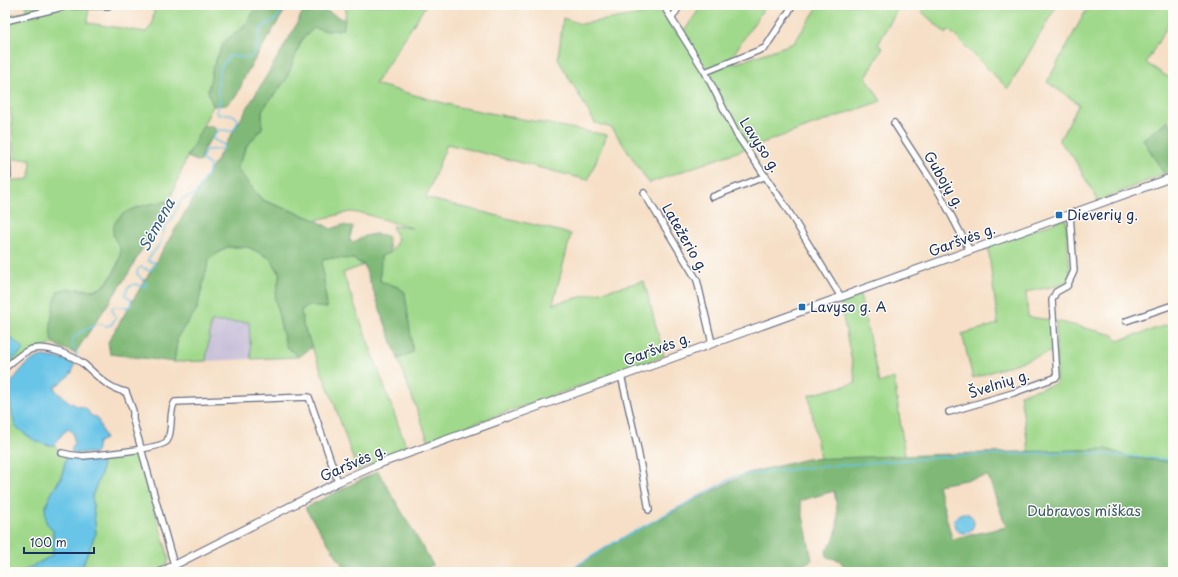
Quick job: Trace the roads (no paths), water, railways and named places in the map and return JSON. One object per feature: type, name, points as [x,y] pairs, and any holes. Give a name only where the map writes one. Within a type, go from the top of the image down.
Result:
[{"type":"main road","name":"Garšvės g.","points":[[161,572],[338,482],[379,464],[621,375],[1173,177]]},
{"type":"street","name":"Lavyso g.","points":[[663,5],[705,72],[737,135],[766,176],[841,297]]},
{"type":"street","points":[[672,18],[680,5]]},
{"type":"street","points":[[705,72],[765,48],[793,5]]},
{"type":"street","points":[[5,21],[67,6],[108,6]]},
{"type":"street","points":[[5,109],[8,176]]},
{"type":"street","name":"Gubojų g.","points":[[894,123],[940,194],[970,250]]},
{"type":"street","points":[[712,197],[766,176]]},
{"type":"street","name":"Latežerio g.","points":[[644,193],[697,280],[712,343]]},
{"type":"street","name":"Švelnių g.","points":[[949,412],[1013,393],[1056,377],[1052,300],[1056,292],[1067,286],[1074,271],[1070,215]]},
{"type":"street","points":[[1126,321],[1173,305]]},
{"type":"street","points":[[5,368],[27,351],[36,348],[61,352],[71,357],[107,384],[126,392],[133,410],[132,420],[174,565]]},
{"type":"street","points":[[621,375],[637,445],[649,510]]},
{"type":"street","points":[[62,453],[82,456],[141,450],[166,442],[175,402],[308,397],[338,482]]},
{"type":"water","points":[[5,333],[23,348],[23,351],[5,365]]},
{"type":"water","points":[[43,356],[62,359],[74,364],[74,368],[70,374],[65,380],[55,386],[55,390],[66,400],[85,408],[91,416],[97,417],[105,439],[98,442],[96,453],[73,453],[71,451],[74,442],[73,433],[69,429],[64,432],[54,445],[48,445],[37,442],[15,426],[7,389],[18,373],[32,361]]},
{"type":"water","points":[[66,458],[100,459],[102,466],[101,474],[92,496],[96,533],[84,561],[82,572],[22,572],[53,555],[53,531],[46,522],[45,508],[62,475]]},
{"type":"water","points":[[960,513],[968,513],[974,519],[974,527],[968,533],[960,533],[954,527],[954,519]]},
{"type":"waterway","name":"Sėmena","points":[[76,356],[77,353],[73,346],[72,339],[78,334],[99,323],[106,326],[111,325],[116,317],[112,310],[113,307],[129,307],[131,305],[131,300],[125,295],[128,287],[135,284],[145,287],[146,283],[137,274],[138,269],[141,267],[152,270],[155,263],[148,261],[148,259],[160,244],[165,226],[170,222],[182,199],[195,195],[209,171],[210,165],[202,160],[205,150],[224,149],[224,145],[213,139],[213,136],[219,130],[233,130],[238,120],[230,114],[219,115],[216,111],[220,102],[217,88],[219,70],[229,56],[233,55],[245,58],[252,55],[255,51],[261,28],[278,18],[281,11],[281,5]]},
{"type":"waterway","points":[[817,467],[955,456],[1075,452],[1173,460]]},
{"type":"waterway","points":[[567,572],[615,542],[736,476],[813,467]]},
{"type":"place","name":"Dieverių g.","points":[[1059,215]]},
{"type":"place","name":"Lavyso g. A","points":[[802,307]]},
{"type":"park label","name":"Dubravos miškas","points":[[1084,511]]}]
